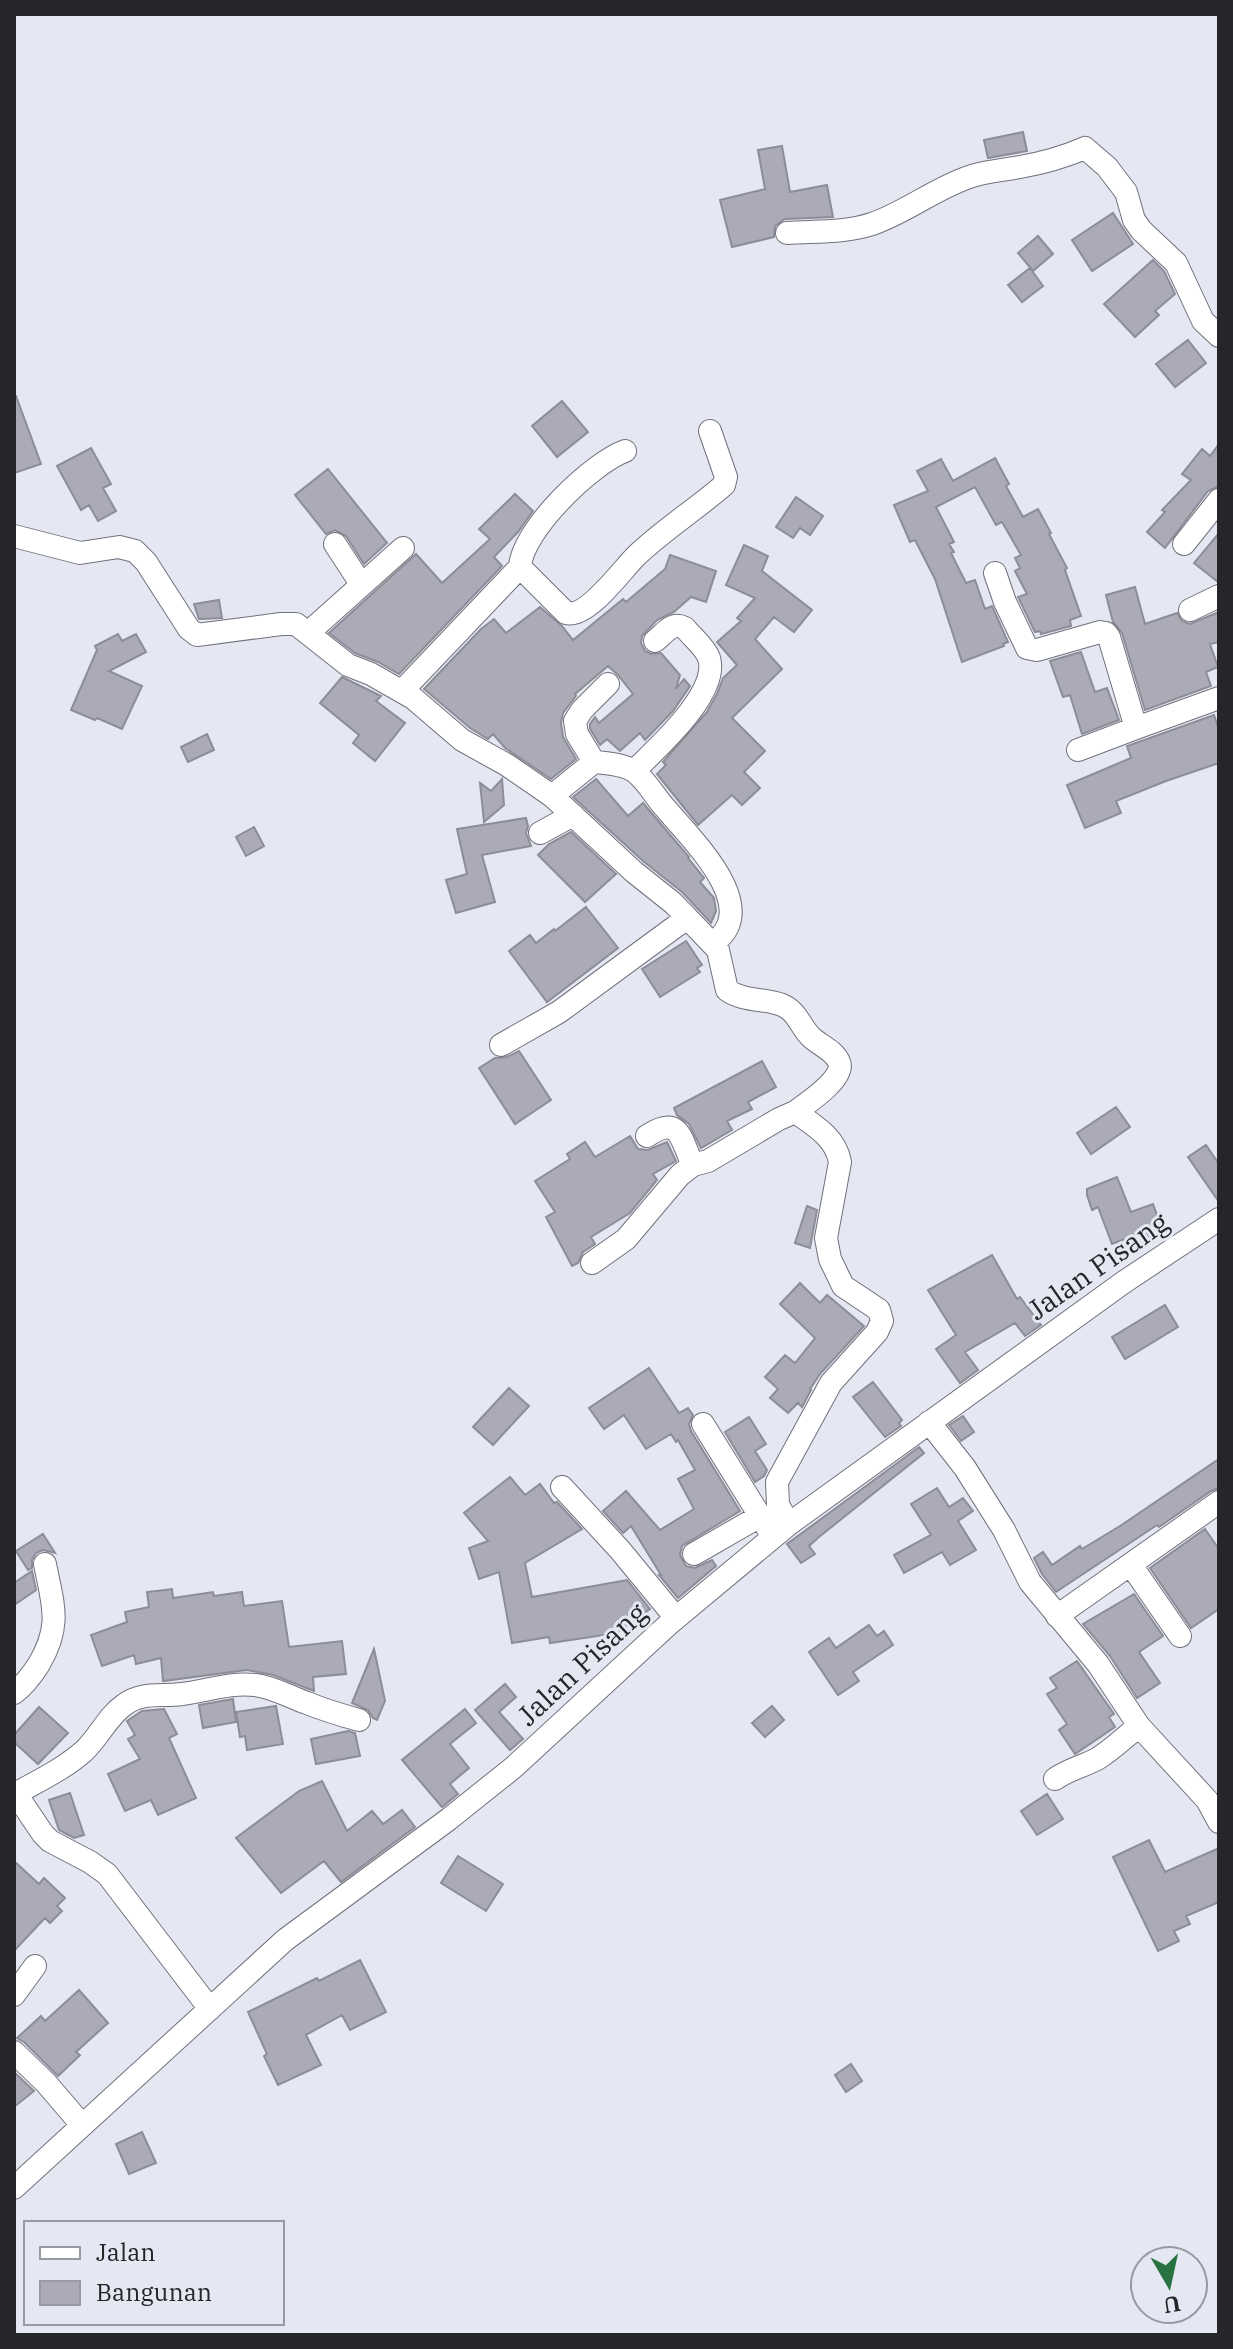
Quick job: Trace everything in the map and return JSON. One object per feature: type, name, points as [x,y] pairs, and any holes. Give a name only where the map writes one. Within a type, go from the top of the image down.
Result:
[{"type":"street","points":[[787,233],[855,229],[876,223],[951,183],[976,174],[1065,157],[1085,148],[1107,167],[1126,192],[1134,220],[1176,263],[1203,321],[1219,336]]},
{"type":"street","points":[[520,567],[566,613],[573,615],[580,611],[607,589],[650,543],[724,485],[726,477],[710,431]]},
{"type":"street","points":[[402,691],[520,567],[524,550],[539,523],[599,464],[625,451]]},
{"type":"street","points":[[1184,544],[1219,500]]},
{"type":"street","points":[[14,536],[80,553],[119,547],[135,551],[146,562],[189,629],[197,635],[296,624],[333,656],[402,691],[462,740],[507,765],[552,796],[713,943],[718,950],[727,990],[742,998],[771,1002],[791,1009],[809,1036],[831,1051],[840,1069],[821,1092],[795,1112],[708,1161],[693,1165],[680,1175],[626,1239],[592,1263]]},
{"type":"street","points":[[335,544],[361,584]]},
{"type":"street","points":[[308,633],[403,548]]},
{"type":"street","points":[[995,573],[1027,648],[1037,650],[1100,632],[1106,633],[1136,728]]},
{"type":"street","points":[[1190,610],[1219,596]]},
{"type":"street","points":[[634,771],[671,735],[700,699],[706,683],[707,654],[685,628],[673,626],[655,641]]},
{"type":"street","points":[[594,762],[577,734],[575,721],[608,684]]},
{"type":"street","points":[[1078,750],[1219,698]]},
{"type":"street","points":[[552,796],[594,762],[610,763],[634,771],[693,838],[727,892],[731,919],[721,938],[713,943]]},
{"type":"street","points":[[540,833],[573,815]]},
{"type":"street","points":[[501,1045],[559,1012],[687,918]]},
{"type":"street","points":[[781,1530],[777,1482],[831,1383],[877,1332],[882,1321],[879,1310],[843,1286],[836,1274],[826,1238],[840,1162],[838,1152],[827,1138],[795,1112]]},
{"type":"street","points":[[647,1136],[660,1127],[675,1129],[693,1165]]},
{"type":"street","name":"Jalan Pisang","points":[[14,2188],[285,1940],[514,1767],[676,1618],[781,1530],[1124,1282],[1219,1219]]},
{"type":"street","points":[[929,1422],[965,1468],[1004,1530],[1030,1582],[1098,1664],[1139,1726],[1207,1800],[1219,1822]]},
{"type":"street","points":[[703,1424],[760,1516],[781,1530]]},
{"type":"street","points":[[562,1487],[676,1618]]},
{"type":"street","points":[[1057,1616],[1131,1565],[1215,1514]]},
{"type":"street","points":[[694,1554],[760,1516]]},
{"type":"street","points":[[14,1693],[32,1676],[49,1647],[54,1629],[55,1614],[45,1564]]},
{"type":"street","points":[[1131,1565],[1180,1636]]},
{"type":"street","points":[[210,2009],[107,1874],[50,1841],[28,1814],[16,1792],[43,1780],[82,1753],[121,1707],[148,1694],[178,1695],[252,1684],[359,1720]]},
{"type":"street","points":[[1055,1779],[1105,1754],[1139,1726]]},
{"type":"street","points":[[14,1995],[35,1966]]},
{"type":"street","points":[[14,2052],[82,2125]]},
{"type":"building","points":[[1023,132],[1027,151],[988,158],[984,140]]},
{"type":"building","points":[[782,146],[790,192],[827,185],[833,217],[785,219],[775,226],[774,237],[732,247],[720,200],[765,189],[758,150]]},
{"type":"building","points":[[1113,213],[1133,244],[1092,271],[1072,240]]},
{"type":"building","points":[[1038,236],[1053,254],[1033,271],[1018,253]]},
{"type":"building","points":[[1153,260],[1164,271],[1175,294],[1155,311],[1159,315],[1135,337],[1104,304]]},
{"type":"building","points":[[1030,268],[1043,286],[1022,302],[1008,285]]},
{"type":"building","points":[[1188,340],[1206,363],[1175,387],[1156,364]]},
{"type":"building","points":[[14,396],[41,464],[14,473]]},
{"type":"building","points":[[562,401],[588,432],[557,457],[532,426]]},
{"type":"building","points":[[1219,444],[1219,486],[1208,491],[1165,548],[1147,532],[1165,512],[1162,510],[1191,480],[1182,474],[1202,449],[1210,456]]},
{"type":"building","points":[[91,448],[111,484],[103,488],[116,511],[98,521],[89,505],[81,510],[57,466]]},
{"type":"building","points":[[995,458],[1023,517],[1038,509],[1067,568],[1065,570],[1081,616],[1070,620],[1071,626],[1041,634],[1040,631],[1035,632],[1018,597],[1027,594],[1015,571],[1020,568],[1015,558],[1021,555],[1002,522],[996,525],[975,487],[936,507],[954,542],[949,544],[954,552],[951,553],[966,583],[975,580],[985,609],[992,606],[1008,642],[962,662],[935,579],[915,540],[910,542],[894,505],[928,491],[917,471],[941,459],[953,481]]},
{"type":"building","points":[[328,469],[387,543],[364,564],[346,536],[335,530],[326,534],[295,495]]},
{"type":"building","points":[[515,494],[533,511],[494,557],[502,566],[399,674],[355,653],[329,633],[416,554],[442,583],[490,539],[479,529]]},
{"type":"building","points":[[796,497],[823,516],[810,535],[800,528],[793,538],[776,527]]},
{"type":"building","points":[[1219,533],[1219,582],[1218,582],[1194,563]]},
{"type":"building","points":[[744,545],[768,556],[762,571],[812,610],[794,632],[774,617],[755,639],[782,669],[732,718],[765,751],[744,772],[760,788],[742,805],[732,795],[698,825],[657,774],[666,765],[663,762],[707,712],[723,678],[737,665],[717,642],[741,621],[737,618],[755,598],[726,585]]},
{"type":"building","points":[[670,555],[716,571],[706,602],[691,597],[674,612],[657,620],[642,636],[645,651],[661,653],[680,675],[676,689],[684,679],[690,686],[673,711],[645,740],[640,733],[620,751],[607,739],[600,745],[590,729],[595,717],[599,723],[633,694],[608,666],[575,694],[563,713],[563,737],[576,759],[551,779],[505,748],[493,734],[488,739],[470,728],[424,689],[494,619],[506,633],[540,607],[573,640],[665,569]]},
{"type":"building","points":[[1135,587],[1145,624],[1177,613],[1182,621],[1190,624],[1219,612],[1219,642],[1210,644],[1218,667],[1206,672],[1211,686],[1145,710],[1122,633],[1113,622],[1106,595]]},
{"type":"building","points":[[219,600],[222,618],[199,619],[194,604]]},
{"type":"building","points":[[118,634],[122,641],[136,634],[146,652],[109,671],[142,686],[122,729],[71,710],[97,650],[95,646]]},
{"type":"building","points":[[1081,652],[1095,692],[1107,688],[1119,720],[1082,734],[1070,695],[1063,697],[1050,661]]},
{"type":"building","points":[[342,677],[381,696],[376,701],[405,723],[375,761],[353,743],[359,735],[320,703]]},
{"type":"building","points":[[1214,715],[1219,730],[1219,763],[1116,801],[1121,813],[1085,828],[1067,785],[1131,758],[1127,746]]},
{"type":"building","points":[[207,734],[214,750],[188,762],[181,747]]},
{"type":"building","points":[[502,779],[504,805],[484,822],[480,783],[491,791]]},
{"type":"building","points":[[596,779],[628,816],[643,803],[689,857],[704,878],[700,882],[714,898],[716,911],[711,923],[682,892],[573,797]]},
{"type":"building","points":[[526,818],[526,833],[531,846],[482,855],[495,902],[456,913],[446,880],[467,874],[457,829]]},
{"type":"building","points":[[254,827],[264,846],[246,856],[236,837]]},
{"type":"building","points":[[571,832],[616,874],[585,902],[538,855],[549,844]]},
{"type":"building","points":[[586,907],[618,948],[547,1002],[509,951],[530,935],[536,943]]},
{"type":"building","points":[[686,941],[702,965],[697,968],[700,972],[660,997],[642,969]]},
{"type":"building","points":[[519,1051],[551,1100],[515,1124],[479,1068],[495,1058]]},
{"type":"building","points":[[762,1061],[776,1087],[748,1102],[752,1109],[727,1121],[732,1130],[701,1148],[689,1124],[677,1115],[674,1108]]},
{"type":"building","points":[[1116,1107],[1130,1127],[1091,1154],[1077,1133]]},
{"type":"building","points":[[630,1136],[638,1149],[648,1150],[667,1142],[676,1161],[653,1174],[657,1180],[630,1213],[591,1237],[595,1244],[583,1252],[578,1263],[572,1266],[546,1217],[555,1212],[535,1181],[570,1159],[567,1154],[585,1142],[595,1157]]},
{"type":"building","points":[[1206,1145],[1219,1164],[1219,1202],[1188,1157]]},
{"type":"building","points":[[1117,1177],[1131,1212],[1153,1204],[1164,1235],[1149,1241],[1146,1231],[1112,1244],[1098,1207],[1092,1210],[1087,1189]]},
{"type":"building","points":[[807,1206],[817,1210],[810,1248],[795,1243]]},
{"type":"building","points":[[992,1255],[1017,1299],[1020,1297],[1041,1325],[1025,1336],[1015,1323],[965,1352],[978,1370],[960,1383],[936,1349],[956,1335],[928,1290]]},
{"type":"building","points":[[800,1283],[820,1303],[827,1295],[864,1326],[820,1374],[802,1407],[798,1403],[788,1413],[770,1398],[778,1389],[765,1377],[785,1355],[795,1363],[815,1338],[780,1304]]},
{"type":"building","points":[[1165,1305],[1178,1327],[1125,1359],[1112,1337]]},
{"type":"building","points":[[649,1368],[679,1413],[688,1408],[693,1415],[689,1424],[691,1431],[740,1511],[682,1546],[680,1555],[686,1566],[695,1568],[712,1560],[716,1566],[678,1598],[659,1575],[631,1526],[623,1533],[603,1511],[626,1491],[660,1530],[694,1509],[678,1479],[695,1470],[678,1440],[676,1442],[671,1434],[646,1449],[624,1415],[604,1429],[589,1408]]},
{"type":"building","points":[[873,1382],[902,1420],[899,1423],[901,1426],[885,1437],[853,1397]]},
{"type":"building","points":[[509,1388],[529,1406],[493,1445],[473,1427]]},
{"type":"building","points":[[963,1416],[974,1432],[961,1441],[949,1425]]},
{"type":"building","points":[[749,1417],[766,1444],[755,1451],[767,1470],[755,1482],[725,1432]]},
{"type":"building","points":[[919,1447],[924,1453],[819,1537],[809,1546],[815,1554],[801,1563],[787,1544]]},
{"type":"building","points":[[1219,1459],[1219,1488],[1159,1527],[1157,1525],[1056,1592],[1042,1574],[1034,1558],[1043,1552],[1052,1565],[1080,1546],[1082,1549],[1120,1526]]},
{"type":"building","points":[[510,1477],[525,1495],[540,1484],[554,1503],[557,1502],[582,1529],[525,1563],[532,1597],[627,1580],[650,1609],[608,1640],[604,1635],[550,1643],[549,1637],[512,1643],[499,1572],[479,1579],[469,1548],[488,1541],[464,1513]]},
{"type":"building","points":[[937,1488],[949,1507],[963,1498],[973,1511],[958,1521],[976,1550],[950,1565],[942,1552],[904,1573],[894,1555],[931,1535],[911,1504]]},
{"type":"building","points":[[1205,1529],[1219,1549],[1219,1609],[1191,1628],[1150,1568]]},
{"type":"building","points":[[43,1534],[55,1553],[43,1550],[36,1553],[32,1568],[28,1570],[16,1551]]},
{"type":"building","points":[[32,1571],[36,1590],[14,1605],[14,1583]]},
{"type":"building","points":[[172,1589],[173,1598],[213,1592],[214,1596],[242,1592],[244,1606],[282,1601],[289,1647],[342,1641],[346,1674],[313,1677],[314,1691],[273,1675],[247,1670],[163,1681],[161,1658],[136,1664],[134,1655],[102,1666],[91,1635],[127,1622],[125,1612],[149,1607],[147,1592]]},
{"type":"building","points":[[1134,1594],[1163,1636],[1139,1652],[1160,1683],[1137,1698],[1110,1656],[1083,1624]]},
{"type":"building","points":[[869,1625],[877,1636],[884,1631],[893,1645],[853,1672],[859,1681],[838,1695],[809,1652],[829,1638],[836,1648]]},
{"type":"building","points":[[374,1649],[385,1701],[377,1720],[368,1710],[352,1703]]},
{"type":"building","points":[[1077,1661],[1114,1714],[1109,1717],[1115,1727],[1075,1754],[1059,1730],[1067,1724],[1047,1694],[1057,1688],[1050,1678]]},
{"type":"building","points":[[505,1684],[516,1697],[499,1712],[523,1739],[510,1750],[475,1710]]},
{"type":"building","points":[[233,1699],[236,1722],[203,1728],[199,1705]]},
{"type":"building","points":[[276,1706],[283,1744],[247,1750],[245,1736],[240,1737],[236,1712]]},
{"type":"building","points":[[772,1706],[784,1720],[765,1737],[752,1723]]},
{"type":"building","points":[[39,1707],[68,1733],[38,1764],[14,1742],[14,1735]]},
{"type":"building","points":[[164,1709],[177,1734],[169,1738],[196,1798],[158,1815],[151,1800],[125,1811],[108,1774],[140,1759],[128,1739],[135,1735],[127,1721],[142,1711]]},
{"type":"building","points":[[465,1709],[476,1723],[450,1744],[469,1768],[450,1784],[458,1794],[442,1807],[402,1760]]},
{"type":"building","points":[[348,1731],[355,1733],[360,1756],[316,1764],[311,1739]]},
{"type":"building","points":[[322,1781],[347,1831],[372,1811],[383,1824],[402,1810],[415,1827],[341,1882],[324,1861],[281,1893],[236,1838],[299,1791]]},
{"type":"building","points":[[70,1793],[84,1835],[74,1838],[59,1830],[49,1800]]},
{"type":"building","points":[[1047,1794],[1063,1819],[1037,1835],[1021,1811]]},
{"type":"building","points":[[1149,1840],[1165,1872],[1219,1848],[1219,1902],[1186,1916],[1190,1924],[1174,1931],[1179,1941],[1158,1951],[1113,1857]]},
{"type":"building","points":[[458,1856],[503,1884],[486,1911],[441,1883]]},
{"type":"building","points":[[14,1861],[39,1884],[44,1878],[65,1898],[57,1906],[62,1911],[50,1923],[45,1918],[14,1951]]},
{"type":"building","points":[[360,1960],[386,2012],[350,2030],[342,2015],[306,2035],[321,2065],[278,2085],[248,2012]]},
{"type":"building","points":[[79,1990],[108,2023],[76,2052],[80,2055],[58,2076],[17,2038],[41,2016],[45,2021]]},
{"type":"building","points":[[851,2064],[862,2081],[846,2092],[835,2075]]},
{"type":"building","points":[[14,2072],[34,2091],[14,2107]]},
{"type":"building","points":[[142,2132],[156,2163],[129,2174],[116,2144]]}]
